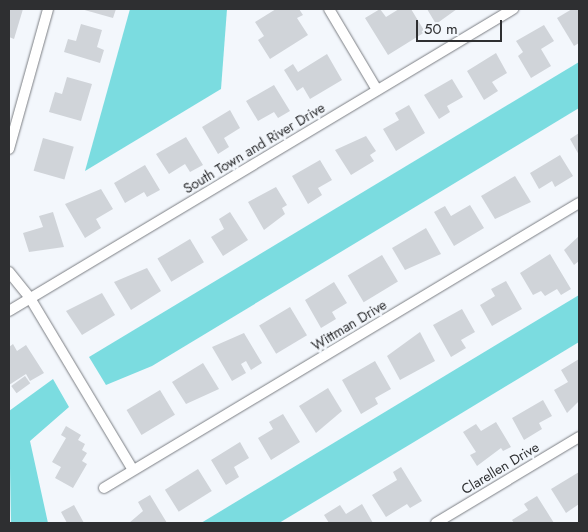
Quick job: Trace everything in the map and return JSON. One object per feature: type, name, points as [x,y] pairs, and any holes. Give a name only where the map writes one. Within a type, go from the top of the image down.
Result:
[{"type":"street","points":[[9,149],[48,9]]},
{"type":"street","points":[[329,9],[377,90]]},
{"type":"street","name":"South Town and River Drive","points":[[9,311],[513,9]]},
{"type":"street","name":"Wittman Drive","points":[[104,488],[579,203]]},
{"type":"street","points":[[9,272],[30,298],[133,470]]},
{"type":"street","name":"Clarellen Drive","points":[[436,523],[579,437]]},
{"type":"water","points":[[130,9],[227,9],[221,89],[85,171]]},
{"type":"water","points":[[579,62],[579,108],[152,366],[106,385],[89,357]]},
{"type":"water","points":[[579,295],[579,342],[414,442],[279,523],[201,523]]},
{"type":"water","points":[[53,379],[69,407],[30,441],[48,523],[11,523],[9,411]]},
{"type":"building","points":[[9,9],[23,9],[14,39],[9,37]]},
{"type":"building","points":[[81,9],[116,9],[113,18]]},
{"type":"building","points":[[276,9],[299,9],[303,15],[297,18],[308,35],[270,59],[258,40],[264,36],[255,22]]},
{"type":"building","points":[[380,9],[386,17],[399,9],[411,9],[425,32],[388,55],[365,18]]},
{"type":"building","points":[[427,9],[457,9],[436,24]]},
{"type":"building","points":[[572,9],[579,9],[579,43],[574,46],[557,18]]},
{"type":"building","points":[[81,24],[102,30],[97,47],[104,50],[100,63],[64,52],[68,39],[76,41]]},
{"type":"building","points":[[544,25],[554,41],[541,49],[551,66],[531,78],[518,56],[523,52],[516,41]]},
{"type":"building","points":[[496,53],[507,73],[492,82],[498,91],[484,100],[467,71]]},
{"type":"building","points":[[327,54],[342,80],[310,99],[303,87],[297,91],[284,70],[293,64],[298,72]]},
{"type":"building","points":[[67,77],[92,84],[81,121],[49,112],[55,92],[62,94]]},
{"type":"building","points":[[452,79],[463,97],[447,106],[450,112],[439,119],[424,95]]},
{"type":"building","points":[[274,85],[290,111],[278,118],[274,112],[258,121],[246,101]]},
{"type":"building","points":[[409,105],[425,133],[396,151],[383,129],[399,120],[395,113]]},
{"type":"building","points":[[230,110],[240,128],[224,138],[229,147],[218,154],[202,127]]},
{"type":"building","points":[[579,133],[579,155],[570,139]]},
{"type":"building","points":[[366,136],[376,151],[370,155],[374,161],[351,175],[335,150]]},
{"type":"building","points":[[186,137],[203,165],[190,172],[185,164],[169,174],[156,154]]},
{"type":"building","points":[[43,138],[74,147],[64,180],[34,171]]},
{"type":"building","points":[[560,155],[573,176],[555,187],[552,181],[539,189],[530,173]]},
{"type":"building","points":[[320,160],[332,180],[318,188],[322,195],[308,204],[292,176]]},
{"type":"building","points":[[145,165],[160,190],[147,197],[144,192],[125,203],[114,183]]},
{"type":"building","points":[[515,176],[531,202],[495,219],[481,196]]},
{"type":"building","points":[[276,187],[287,205],[282,208],[285,214],[264,230],[248,202]]},
{"type":"building","points":[[101,189],[113,209],[96,219],[101,228],[85,238],[65,204]]},
{"type":"building","points":[[470,205],[484,228],[454,246],[434,212],[445,206],[451,216]]},
{"type":"building","points":[[53,212],[64,247],[29,252],[23,233],[43,227],[39,216]]},
{"type":"building","points":[[230,212],[248,240],[223,256],[211,237],[224,229],[219,219]]},
{"type":"building","points":[[426,228],[441,254],[405,270],[392,248]]},
{"type":"building","points":[[579,236],[579,261],[574,265],[564,250]]},
{"type":"building","points":[[190,239],[204,262],[171,282],[157,259]]},
{"type":"building","points":[[550,254],[571,289],[561,295],[557,289],[545,296],[541,291],[533,295],[520,273]]},
{"type":"building","points":[[382,255],[398,282],[364,302],[348,276]]},
{"type":"building","points":[[147,268],[161,291],[131,310],[114,282]]},
{"type":"building","points":[[506,281],[522,309],[492,326],[480,305],[495,296],[491,289]]},
{"type":"building","points":[[334,282],[347,303],[332,312],[336,319],[321,328],[305,300]]},
{"type":"building","points":[[102,293],[115,315],[82,335],[66,311]]},
{"type":"building","points":[[290,307],[307,335],[276,354],[259,326]]},
{"type":"building","points":[[462,309],[475,332],[461,340],[466,348],[451,357],[433,325]]},
{"type":"building","points":[[420,332],[435,361],[400,380],[387,356]]},
{"type":"building","points":[[244,333],[262,363],[251,370],[246,361],[241,364],[246,373],[232,381],[212,347]]},
{"type":"building","points":[[13,344],[17,351],[26,345],[44,373],[30,381],[26,374],[9,385],[9,347]]},
{"type":"building","points":[[579,359],[579,401],[567,413],[554,390],[568,382],[561,370]]},
{"type":"building","points":[[375,361],[391,389],[375,398],[378,404],[361,414],[342,380]]},
{"type":"building","points":[[203,363],[219,389],[186,404],[172,382]]},
{"type":"building","points":[[25,376],[30,383],[17,393],[11,386]]},
{"type":"building","points":[[328,388],[342,411],[316,433],[299,406]]},
{"type":"building","points":[[160,390],[175,415],[142,435],[127,410]]},
{"type":"building","points":[[543,400],[552,416],[539,423],[542,429],[524,440],[512,418]]},
{"type":"building","points":[[283,414],[300,442],[271,460],[258,438],[273,429],[269,422]]},
{"type":"building","points":[[496,422],[511,447],[503,451],[501,448],[477,466],[470,455],[476,452],[463,432],[476,424],[481,431]]},
{"type":"building","points":[[66,426],[81,435],[78,440],[85,444],[82,450],[87,453],[82,461],[87,464],[73,488],[55,478],[61,467],[52,462],[66,438],[61,435]]},
{"type":"building","points":[[240,442],[249,458],[234,467],[239,477],[226,485],[211,460]]},
{"type":"building","points":[[401,467],[422,501],[410,508],[407,504],[386,517],[372,495],[397,480],[393,472]]},
{"type":"building","points":[[198,469],[212,491],[179,512],[165,490]]},
{"type":"building","points":[[579,472],[579,504],[566,513],[551,489]]},
{"type":"building","points":[[150,495],[167,523],[129,523],[143,511],[138,502]]},
{"type":"building","points":[[537,496],[554,523],[514,523],[512,520],[528,510],[524,504]]},
{"type":"building","points":[[362,504],[373,523],[329,523],[324,515],[340,505],[346,514]]},
{"type":"building","points":[[74,505],[84,523],[67,523],[61,512]]}]
